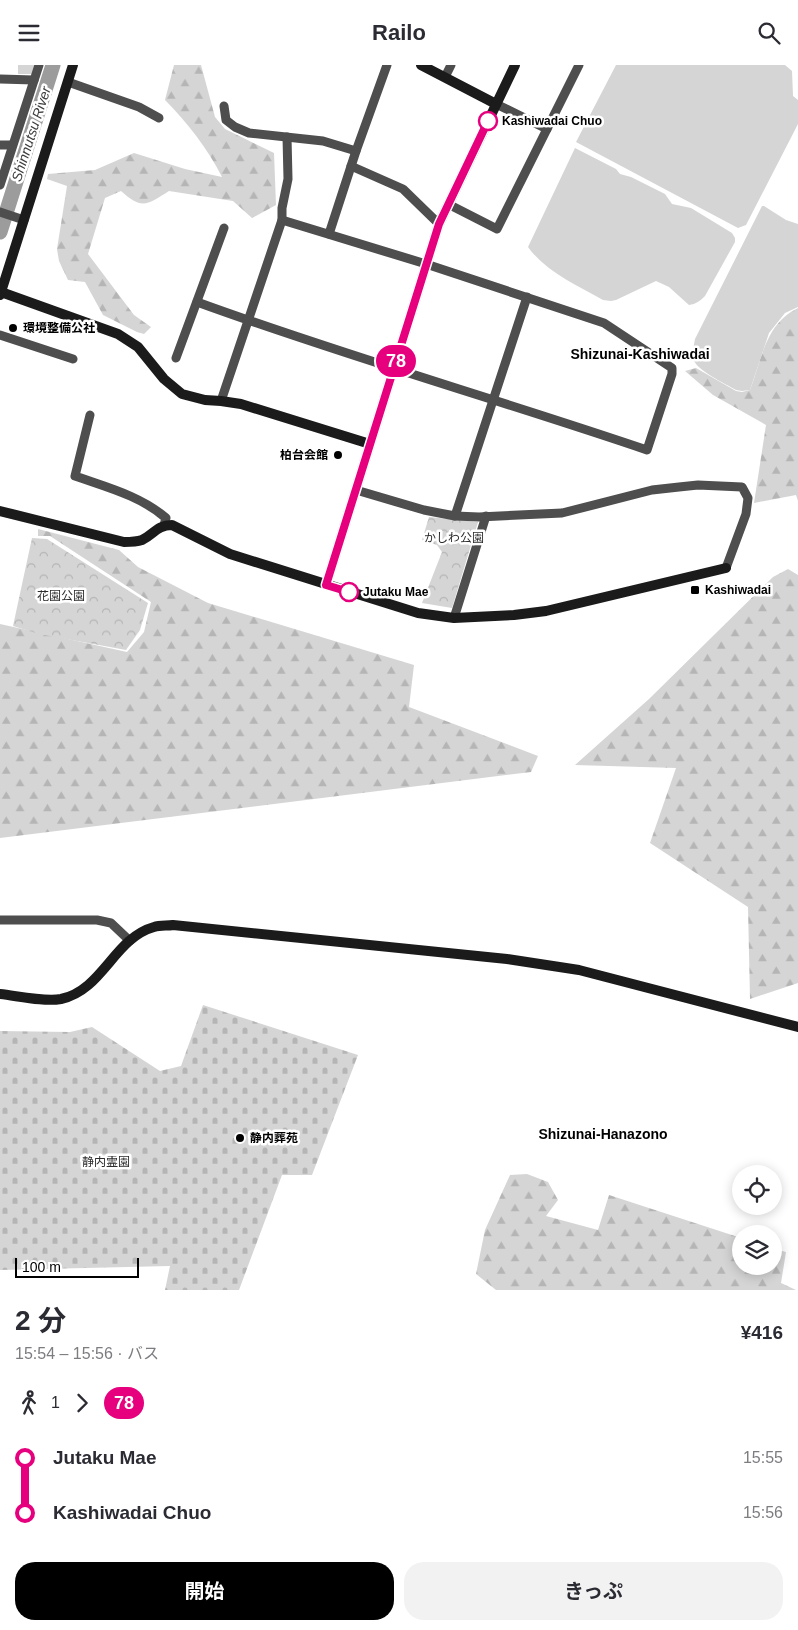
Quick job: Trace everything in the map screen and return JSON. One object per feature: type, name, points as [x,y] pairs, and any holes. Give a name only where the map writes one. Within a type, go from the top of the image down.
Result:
[{"type":"street","points":[[0,185],[39,65]]},
{"type":"street","points":[[73,65],[0,294],[118,334],[138,347],[164,379],[182,394],[205,401],[241,404],[370,444]]},
{"type":"street","points":[[330,234],[356,151],[387,65]]},
{"type":"street","points":[[421,65],[547,129]]},
{"type":"street","points":[[445,77],[451,65]]},
{"type":"street","points":[[326,585],[439,224],[515,65]]},
{"type":"street","points":[[448,204],[497,229],[580,65]]},
{"type":"street","points":[[0,79],[34,80]]},
{"type":"street","points":[[68,82],[139,107],[159,118]]},
{"type":"street","points":[[224,106],[226,120],[235,127],[249,133],[323,141],[356,151]]},
{"type":"street","points":[[221,401],[282,219],[282,208],[288,179],[287,137]]},
{"type":"street","points":[[0,145],[12,145]]},
{"type":"street","points":[[351,166],[404,189],[439,224]]},
{"type":"street","points":[[0,212],[24,220]]},
{"type":"street","points":[[197,302],[393,369],[493,399],[646,450],[670,382],[672,368],[604,323],[282,219]]},
{"type":"street","points":[[176,358],[224,228]]},
{"type":"street","points":[[455,516],[527,297]]},
{"type":"street","points":[[0,335],[73,359]]},
{"type":"street","points":[[90,415],[75,476],[118,491],[154,508],[166,518],[164,525]]},
{"type":"street","points":[[0,511],[124,542],[134,542],[164,525],[172,525],[230,554],[418,613],[454,618],[514,615],[546,611],[726,568],[746,514],[748,498],[742,487],[698,485],[652,490],[562,513],[455,516],[424,511],[356,490]]},
{"type":"street","points":[[454,618],[486,516]]},
{"type":"street","points":[[0,920],[97,920],[110,923],[130,941]]},
{"type":"street","points":[[0,994],[48,1000],[61,999],[72,995],[91,983],[120,949],[130,941],[155,927],[174,925],[507,959],[579,970],[798,1027]]},
{"type":"green space","points":[[18,65],[36,65],[34,74],[18,74]]},
{"type":"green space","points":[[174,65],[201,65],[215,117],[225,129],[274,153],[276,205],[252,218],[233,201],[169,191],[155,200],[145,203],[134,201],[121,191],[105,198],[88,254],[134,315],[151,327],[144,334],[103,315],[85,282],[68,280],[59,261],[57,249],[67,186],[47,179],[48,174],[95,170],[134,153],[185,169],[222,177],[196,136],[165,100]]},
{"type":"green space","points":[[616,65],[785,65],[792,71],[793,96],[798,100],[798,124],[746,225],[738,228],[576,142]]},
{"type":"green space","points":[[575,148],[616,169],[620,174],[631,177],[665,194],[672,204],[691,208],[732,233],[735,242],[705,296],[696,303],[689,305],[669,287],[656,281],[616,300],[603,300],[553,271],[535,256],[528,247]]},
{"type":"green space","points":[[762,206],[786,220],[798,224],[798,307],[785,313],[769,333],[750,390],[742,391],[736,390],[705,372],[695,363],[693,351],[695,339]]},
{"type":"green space","points":[[798,308],[798,501],[796,495],[754,503],[766,425],[713,395],[685,371],[696,368],[736,391],[750,390],[771,333],[778,323]]},
{"type":"green space","name":"かしわ公園","points":[[429,517],[478,522],[452,608],[422,603],[442,552],[437,545],[422,540]]},
{"type":"green space","points":[[38,529],[119,550],[138,567],[208,603],[414,665],[409,707],[538,756],[531,772],[0,838],[0,624],[127,652],[144,632],[151,602],[50,536],[38,536]]},
{"type":"green space","name":"花園公園","points":[[32,538],[47,539],[148,603],[140,630],[126,650],[39,634],[13,626]]},
{"type":"green space","points":[[788,569],[798,575],[798,983],[750,999],[748,907],[650,843],[676,768],[575,765],[649,699],[773,577]]},
{"type":"green space","name":"静内霊園","points":[[203,1005],[358,1055],[312,1175],[282,1175],[239,1290],[165,1290],[170,1266],[0,1270],[0,1031],[70,1032],[92,1027],[160,1071],[181,1066]]},
{"type":"green space","points":[[527,1174],[548,1182],[558,1200],[546,1216],[598,1230],[609,1195],[732,1235],[732,1275],[782,1275],[782,1251],[786,1252],[781,1283],[796,1290],[496,1290],[476,1274],[485,1230],[510,1175]]},
{"type":"waterway","name":"Shinnutsu River","points":[[0,232],[53,65]]},
{"type":"bus line","name":"78","points":[[349,592],[326,585],[439,224],[488,121]]},
{"type":"place","name":"Kashiwadai Chuo","points":[[488,121]]},
{"type":"place","name":"環境整備公社","points":[[13,328]]},
{"type":"place","name":"柏台会館","points":[[338,455]]},
{"type":"place","name":"Kashiwadai","points":[[695,590]]},
{"type":"place","name":"Jutaku Mae","points":[[349,592]]},
{"type":"place","name":"静内葬苑","points":[[240,1138]]},
{"type":"district","name":"Shizunai-Kashiwadai","points":[[640,354]]},
{"type":"district","name":"Shizunai-Hanazono","points":[[603,1134]]}]
